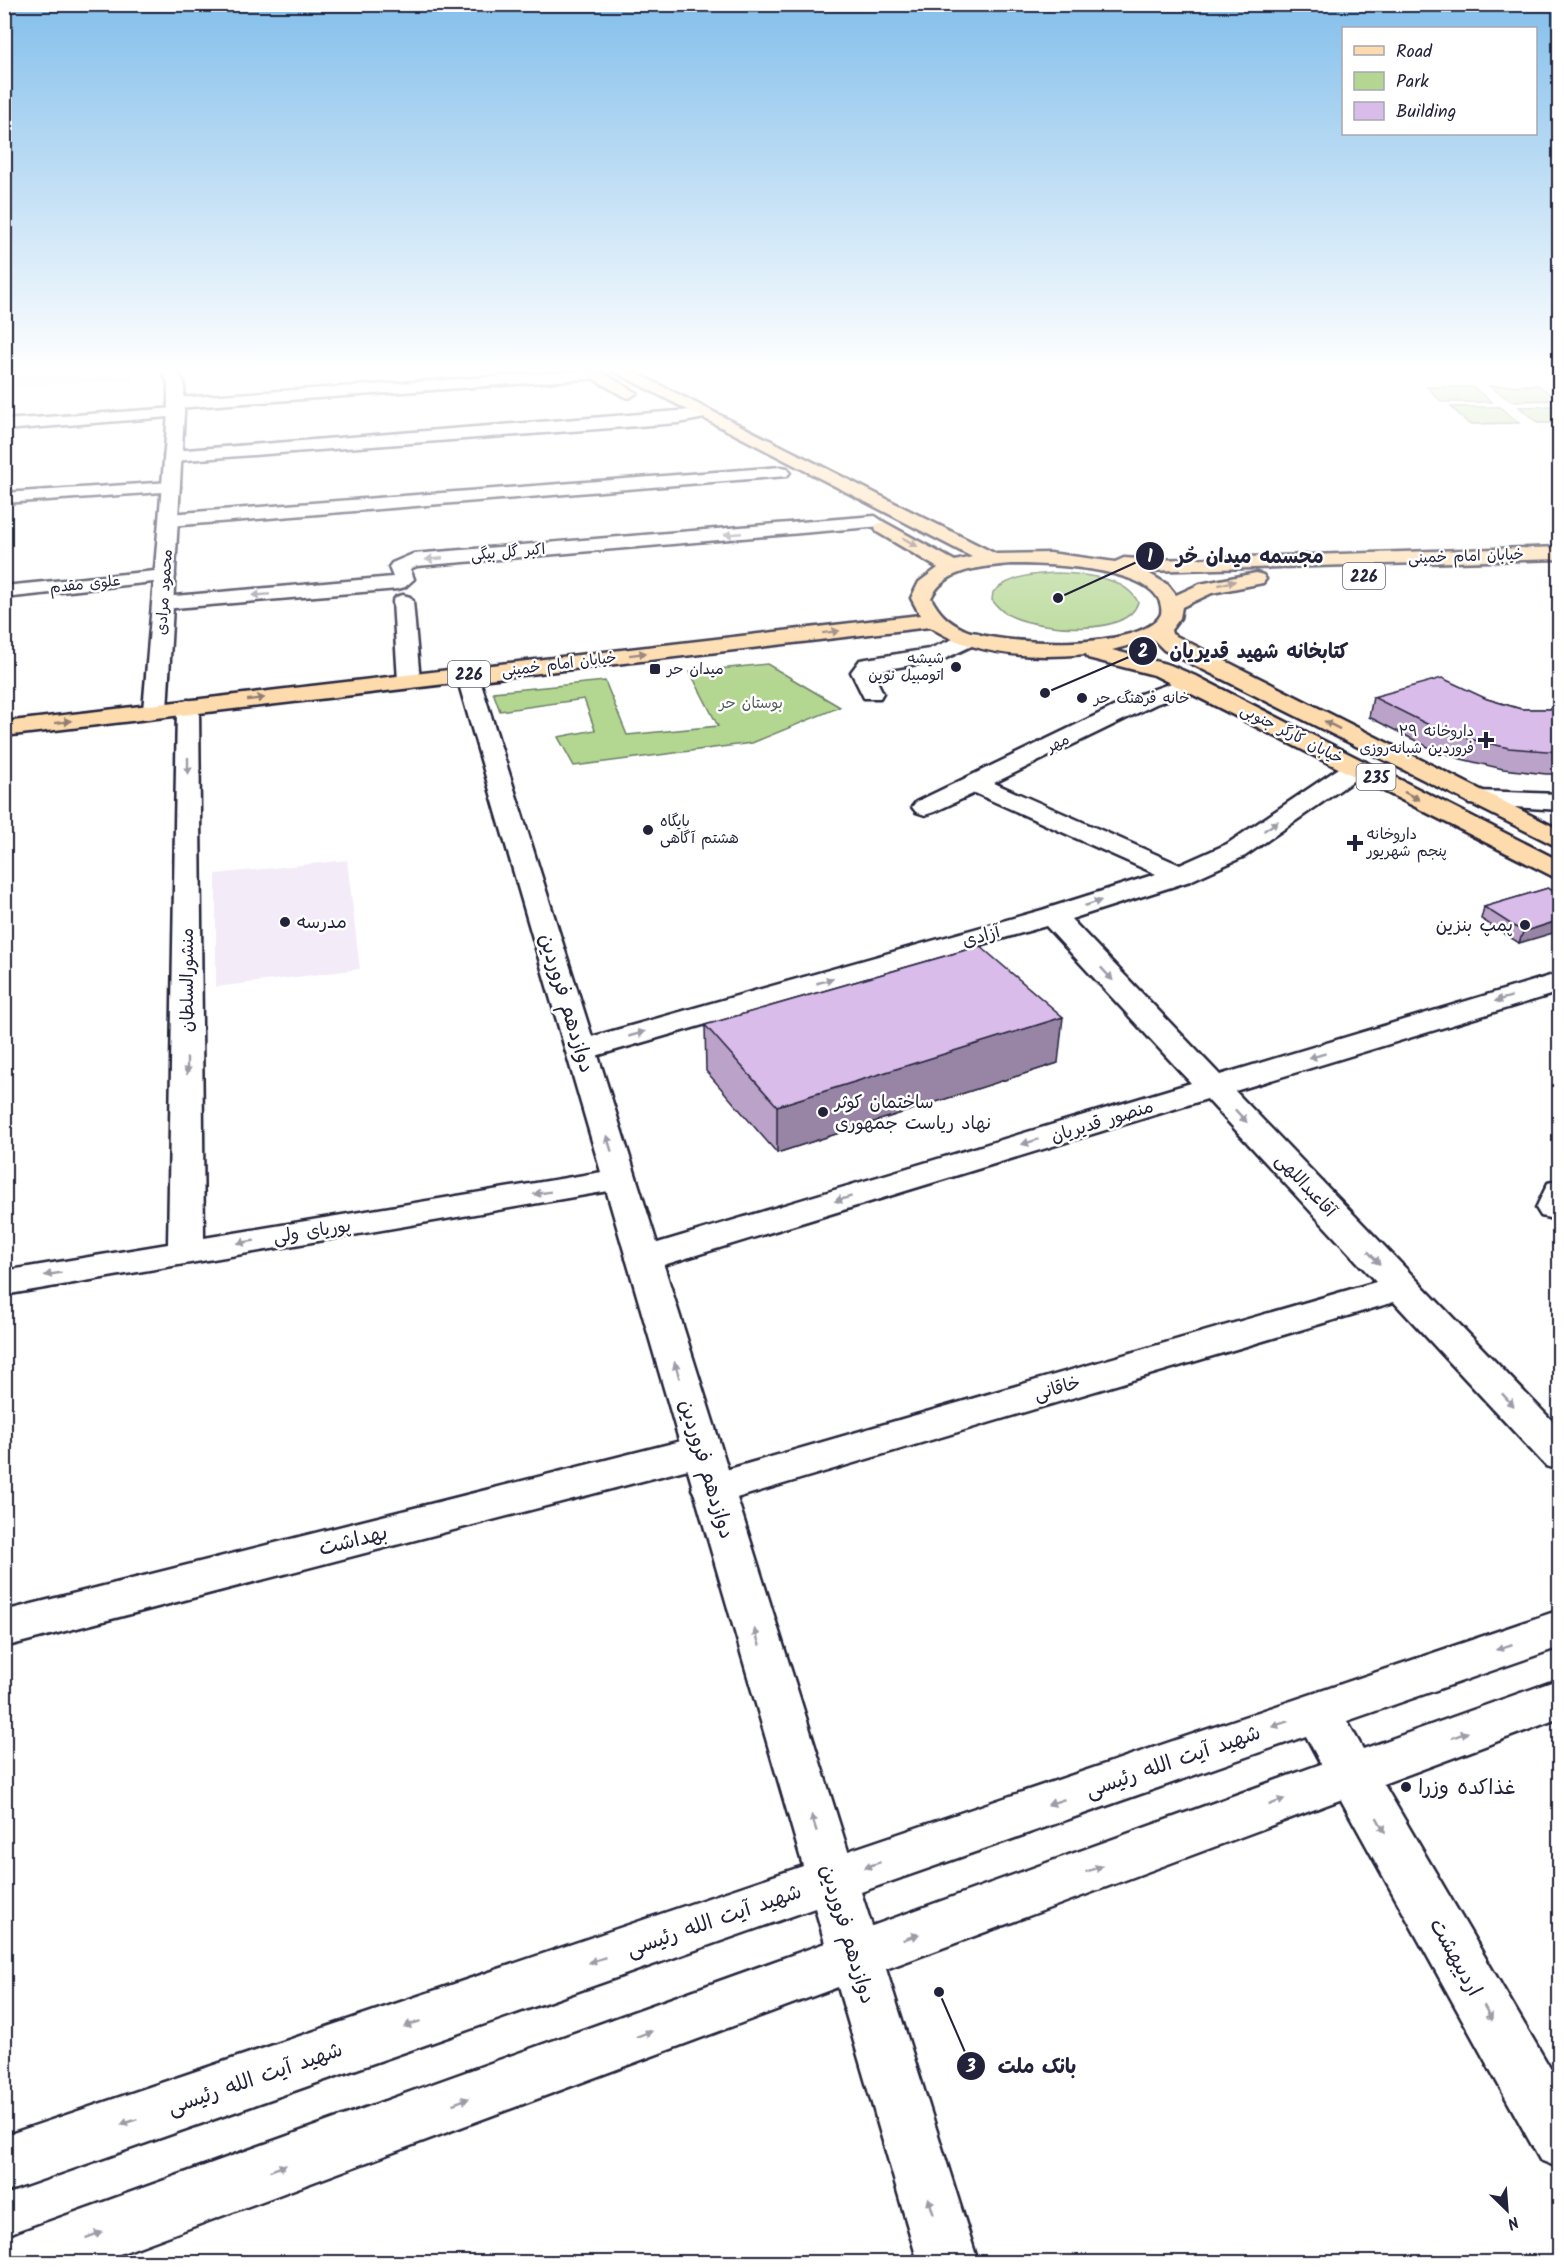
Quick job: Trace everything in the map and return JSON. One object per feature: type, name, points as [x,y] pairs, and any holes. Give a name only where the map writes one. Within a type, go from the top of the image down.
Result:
[{"type":"main road","points":[[783,473],[787,475]]},
{"type":"main road","points":[[820,473],[993,560]]},
{"type":"main road","points":[[843,505],[954,569]]},
{"type":"main road","name":"خیابان امام خمینی","points":[[1084,561],[1154,566],[1560,553]]},
{"type":"main road","points":[[1047,557],[1084,561],[1120,569],[1160,588],[1172,604],[1171,617],[1160,629],[1127,643],[1079,650],[1022,648],[970,638],[934,620],[922,605],[923,591],[934,579],[954,569],[993,560],[1047,557]]},
{"type":"main road","name":"خیابان امام خمینی","points":[[1172,604],[1207,588],[1244,580],[1560,570]]},
{"type":"main road","name":"خیابان امام خمینی","points":[[4,729],[934,620]]},
{"type":"main road","name":"خیابان کارگر جنوبی","points":[[1160,629],[1162,637],[1172,645],[1560,840]]},
{"type":"main road","name":"خیابان کارگر جنوبی","points":[[1079,650],[1120,658],[1192,683],[1560,872]]},
{"type":"street","name":"محمود مرادی","points":[[155,711],[172,473]]},
{"type":"street","points":[[169,520],[787,475]]},
{"type":"street","points":[[4,498],[171,487]]},
{"type":"street","name":"اکبر گل بیگی","points":[[163,603],[384,585],[404,579],[399,567],[413,560],[875,522]]},
{"type":"street","name":"علوی مقدم","points":[[4,592],[165,576]]},
{"type":"street","points":[[403,601],[409,681]]},
{"type":"street","points":[[872,693],[862,668],[868,665],[934,655],[970,638]]},
{"type":"street","name":"دوازدهم فروردین","points":[[467,674],[948,2262]]},
{"type":"street","name":"مهر","points":[[925,807],[1148,699],[1192,683]]},
{"type":"street","name":"منشورالسلطان","points":[[186,1252],[188,707]]},
{"type":"street","name":"آزادی","points":[[581,1050],[1053,916],[1180,875],[1236,850],[1357,767]]},
{"type":"street","points":[[975,784],[1180,875]]},
{"type":"street","points":[[1478,799],[1560,802]]},
{"type":"street","name":"آقاعبداللهی","points":[[1053,916],[1560,1455]]},
{"type":"street","name":"منصور قدیریان","points":[[644,1259],[1560,982]]},
{"type":"street","name":"پوریای ولی","points":[[4,1282],[620,1180]]},
{"type":"street","name":"خاقانی","points":[[707,1470],[1401,1287]]},
{"type":"street","name":"بهداشت","points":[[4,1629],[707,1470]]},
{"type":"street","name":"شهید آیت الله رئیسی","points":[[4,2165],[1560,1628]]},
{"type":"street","points":[[20,2262],[1560,1698]]},
{"type":"street","name":"اردیبهشت","points":[[1317,1712],[1560,2140]]},
{"type":"shaded area","name":"مدرسه","points":[[347,860],[360,969],[216,987],[216,874]]},
{"type":"green space","points":[[1059,573],[1092,576],[1114,582],[1132,593],[1138,602],[1131,613],[1118,621],[1082,628],[1043,625],[1026,621],[1007,614],[992,600],[993,592],[1008,582],[1033,575]]},
{"type":"green space","name":"بوستان حر","points":[[767,664],[840,707],[752,743],[574,766],[558,737],[595,730],[584,699],[500,711],[493,692],[605,681],[627,735],[718,726],[690,672]]},
{"type":"building","points":[[1442,678],[1487,699],[1521,709],[1560,709],[1560,752],[1509,748],[1466,738],[1435,728],[1373,697]]},
{"type":"building","points":[[1548,888],[1560,895],[1560,920],[1523,932],[1484,907]]},
{"type":"building","points":[[980,946],[1063,1017],[777,1106],[705,1025]]},
{"type":"place","name":"مجسمه میدان حُر","points":[[1058,598]]},
{"type":"place","name":"شیشه اتومبیل نوین","points":[[956,667]]},
{"type":"place","name":"میدان حر","points":[[655,669]]},
{"type":"place","name":"کتابخانه شهید قدیریان","points":[[1045,693]]},
{"type":"place","name":"خانه فرهنگ حر","points":[[1082,698]]},
{"type":"place","name":"داروخانه ۲۹ فروردین شبانه‌روزی","points":[[1486,740]]},
{"type":"place","name":"پایگاه هشتم آگاهی","points":[[648,830]]},
{"type":"place","name":"داروخانه پنجم شهریور","points":[[1355,843]]},
{"type":"place","name":"مدرسه","points":[[285,922]]},
{"type":"place","name":"پمپ بنزین","points":[[1525,925]]},
{"type":"place","name":"ساختمان کوثر نهاد ریاست جمهوری","points":[[823,1112]]},
{"type":"place","name":"غذاکده وزرا","points":[[1406,1787]]},
{"type":"place","name":"بانک ملت","points":[[939,1992]]}]
